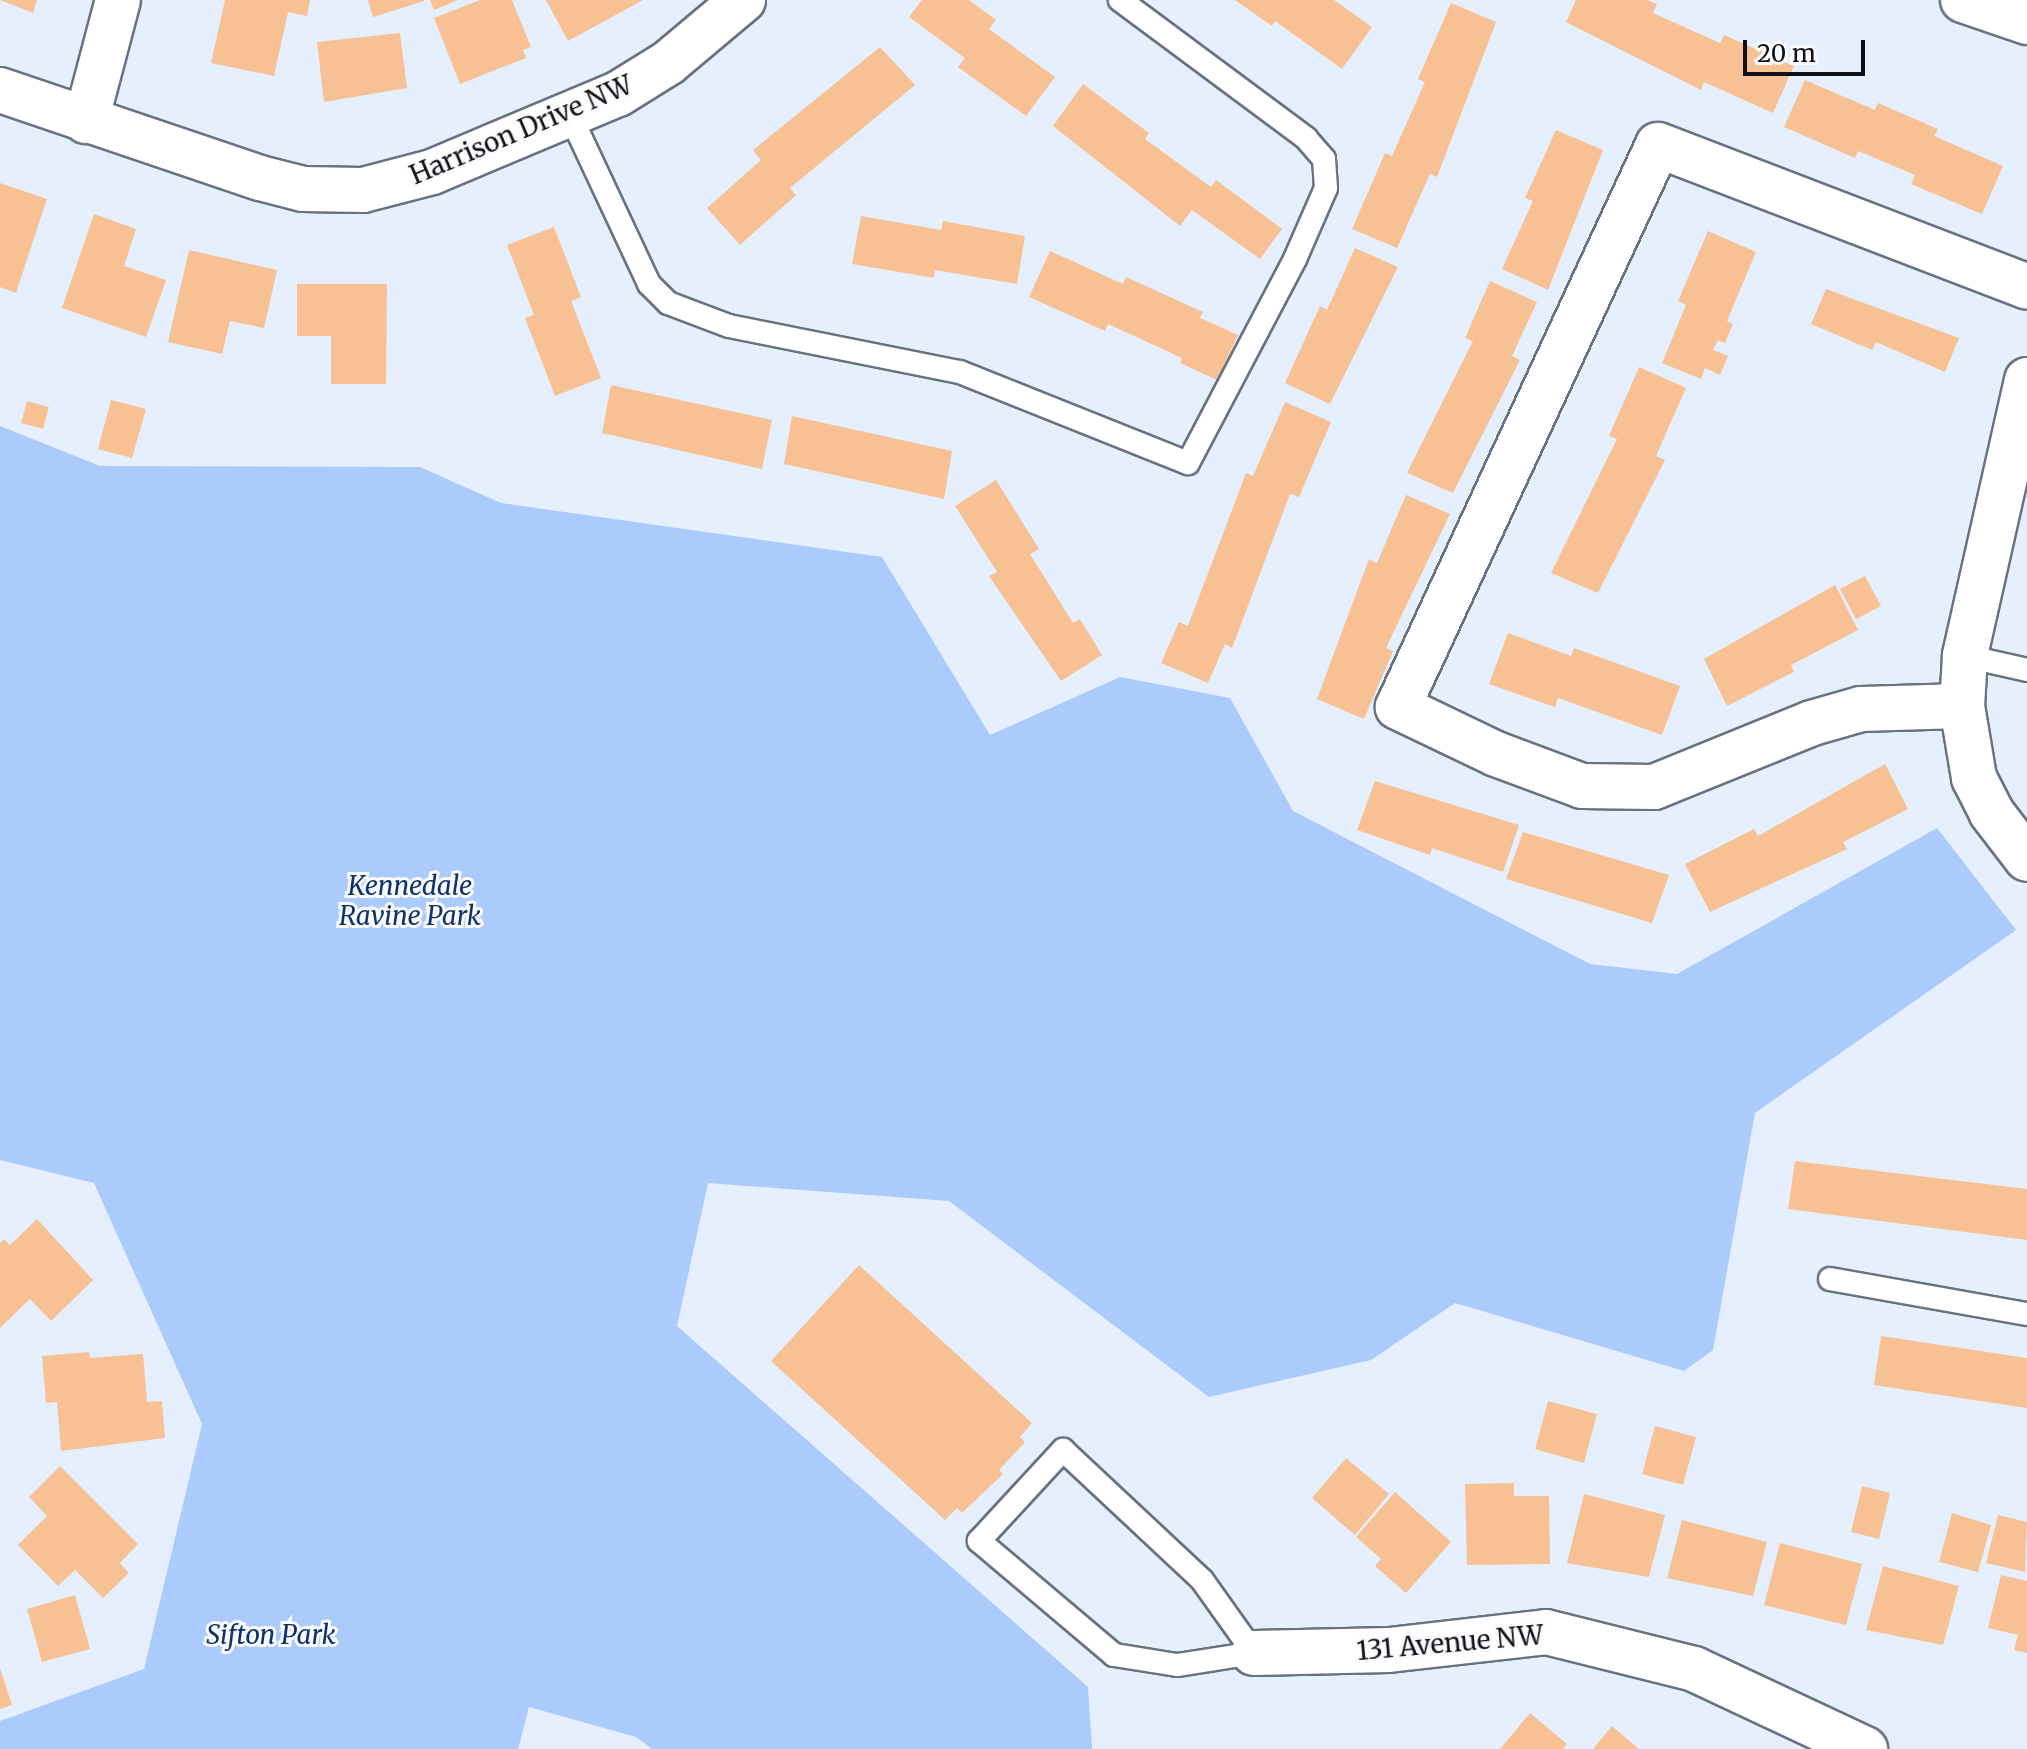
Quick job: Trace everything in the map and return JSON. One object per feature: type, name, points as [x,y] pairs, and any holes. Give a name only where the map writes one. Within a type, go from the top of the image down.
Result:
[{"type":"street","points":[[86,121],[118,0]]},
{"type":"street","name":"Harrison Drive NW","points":[[0,90],[260,178],[331,192],[363,190],[432,172],[570,115],[668,63],[743,0]]},
{"type":"street","points":[[1963,0],[2027,22]]},
{"type":"street","points":[[1962,706],[1861,709],[1812,723],[1654,787],[1582,786],[1496,754],[1398,707],[1658,145],[2027,287]]},
{"type":"street","points":[[2027,380],[1965,656],[1962,706],[1974,778],[1991,812],[2027,859]]},
{"type":"street","name":"131 Avenue NW","points":[[1254,1653],[1389,1650],[1546,1632],[1694,1669],[1865,1749]]},
{"type":"lane","points":[[570,115],[649,284],[668,303],[729,326],[960,372],[1188,463],[1295,259],[1326,188],[1324,159],[1306,138],[1120,0]]},
{"type":"lane","points":[[1965,656],[2027,670]]},
{"type":"lane","points":[[1830,1279],[2027,1314]]},
{"type":"lane","points":[[1063,1450],[1202,1580],[1254,1653],[1177,1665],[1114,1655],[979,1541],[1063,1450]]},
{"type":"green space","name":"Kennedale Ravine Park","points":[[0,426],[100,466],[420,467],[501,503],[882,557],[990,735],[1120,677],[1230,698],[1293,811],[1590,964],[1677,974],[1937,828],[2016,930],[1755,1113],[1713,1350],[1684,1371],[1455,1303],[1371,1360],[1209,1397],[949,1201],[708,1183],[677,1326],[1088,1687],[1092,1749],[652,1749],[636,1737],[529,1707],[518,1749],[0,1749],[0,1721],[144,1669],[202,1424],[94,1183],[0,1160]]},
{"type":"building","points":[[0,0],[37,0],[33,13]]},
{"type":"building","points":[[225,0],[310,0],[307,16],[288,12],[274,76],[211,63]]},
{"type":"building","points":[[368,0],[424,0],[424,1],[373,17]]},
{"type":"building","points":[[430,0],[458,0],[434,10]]},
{"type":"building","points":[[480,0],[512,0],[531,47],[523,50],[526,58],[460,84],[434,18]]},
{"type":"building","points":[[546,0],[643,0],[568,41]]},
{"type":"building","points":[[922,0],[969,0],[996,20],[989,29],[1055,77],[1026,116],[958,67],[965,58],[909,17]]},
{"type":"building","points":[[1235,0],[1334,0],[1372,27],[1342,69],[1275,21],[1272,26]]},
{"type":"building","points":[[1576,0],[1647,0],[1657,4],[1653,13],[1720,43],[1724,35],[1794,66],[1773,113],[1704,82],[1701,90],[1566,22]]},
{"type":"building","points":[[1451,3],[1496,22],[1437,177],[1430,174],[1397,248],[1352,229],[1385,153],[1392,156],[1425,82],[1418,79]]},
{"type":"building","points":[[400,33],[407,88],[324,102],[317,42]]},
{"type":"building","points":[[880,47],[915,85],[790,188],[796,195],[740,245],[707,208],[761,160],[753,150]]},
{"type":"building","points":[[1805,80],[1875,110],[1878,103],[1938,129],[1934,136],[2003,166],[1982,214],[1911,184],[1915,175],[1858,151],[1855,158],[1784,127]]},
{"type":"building","points":[[1083,84],[1149,133],[1145,139],[1211,187],[1216,180],[1282,229],[1260,259],[1192,210],[1180,226],[1053,126]]},
{"type":"building","points":[[1556,130],[1603,150],[1548,290],[1502,269],[1533,201],[1525,198]]},
{"type":"building","points":[[0,183],[47,199],[16,293],[0,287]]},
{"type":"building","points":[[94,214],[136,229],[124,266],[166,280],[146,337],[62,308]]},
{"type":"building","points":[[861,216],[941,230],[943,221],[1025,236],[1017,284],[935,270],[934,278],[852,264]]},
{"type":"building","points":[[554,227],[581,297],[571,301],[601,378],[555,396],[525,318],[534,315],[507,245]]},
{"type":"building","points":[[1708,231],[1756,252],[1727,321],[1733,324],[1725,343],[1718,340],[1713,350],[1728,356],[1720,375],[1705,368],[1701,379],[1662,363],[1686,305],[1678,301]]},
{"type":"building","points":[[1355,248],[1398,267],[1330,404],[1285,383],[1320,306],[1327,310]]},
{"type":"building","points":[[189,250],[277,270],[264,328],[230,321],[222,354],[168,342]]},
{"type":"building","points":[[1050,251],[1123,284],[1126,277],[1203,312],[1200,318],[1238,335],[1217,380],[1180,363],[1182,358],[1108,324],[1105,331],[1029,297]]},
{"type":"building","points":[[1490,281],[1537,302],[1512,356],[1520,360],[1453,493],[1407,473],[1473,341],[1465,338]]},
{"type":"building","points":[[297,284],[387,284],[386,384],[331,384],[331,336],[297,336]]},
{"type":"building","points":[[1826,289],[1959,338],[1945,372],[1876,342],[1872,350],[1811,324]]},
{"type":"building","points":[[1639,367],[1686,388],[1656,456],[1665,460],[1598,593],[1551,573],[1617,439],[1609,436]]},
{"type":"building","points":[[611,385],[772,420],[762,469],[602,433]]},
{"type":"building","points":[[111,400],[146,409],[132,458],[98,449]]},
{"type":"building","points":[[27,401],[49,407],[43,429],[21,423]]},
{"type":"building","points":[[1285,402],[1331,422],[1299,497],[1290,494],[1232,648],[1225,644],[1208,683],[1161,663],[1179,622],[1188,626],[1246,473],[1253,476]]},
{"type":"building","points":[[792,416],[952,451],[944,499],[784,464]]},
{"type":"building","points":[[996,480],[1039,549],[1030,554],[1073,623],[1080,619],[1102,655],[1061,681],[989,576],[997,572],[955,506]]},
{"type":"building","points":[[1406,495],[1450,514],[1386,648],[1393,651],[1364,719],[1317,699],[1369,559],[1377,563]]},
{"type":"building","points":[[1865,576],[1881,606],[1856,619],[1840,589]]},
{"type":"building","points":[[1835,585],[1858,630],[1791,665],[1794,672],[1727,706],[1704,659]]},
{"type":"building","points":[[1508,633],[1571,656],[1574,648],[1680,686],[1662,735],[1558,698],[1555,707],[1489,684]]},
{"type":"building","points":[[1885,764],[1908,809],[1843,842],[1847,849],[1710,912],[1685,864],[1754,829],[1758,836]]},
{"type":"building","points":[[1375,781],[1519,825],[1503,872],[1432,848],[1430,855],[1357,830]]},
{"type":"building","points":[[1523,832],[1669,875],[1652,923],[1506,879]]},
{"type":"building","points":[[1795,1161],[2027,1189],[2027,1240],[1788,1209]]},
{"type":"building","points":[[37,1219],[93,1280],[51,1321],[30,1299],[0,1328],[0,1243],[4,1239],[10,1245]]},
{"type":"building","points":[[859,1265],[1032,1423],[1020,1437],[1025,1442],[999,1470],[1003,1474],[962,1513],[957,1508],[945,1520],[771,1361]]},
{"type":"building","points":[[1881,1336],[2027,1358],[2027,1408],[1874,1385]]},
{"type":"building","points":[[89,1352],[90,1358],[143,1354],[147,1402],[162,1401],[165,1438],[61,1451],[57,1402],[46,1403],[42,1356]]},
{"type":"building","points":[[1548,1401],[1597,1414],[1584,1463],[1535,1449]]},
{"type":"building","points":[[1655,1426],[1696,1437],[1683,1485],[1642,1474]]},
{"type":"building","points":[[1346,1458],[1389,1494],[1355,1535],[1312,1498]]},
{"type":"building","points":[[60,1466],[138,1544],[120,1563],[129,1573],[103,1598],[75,1570],[58,1586],[18,1545],[47,1516],[29,1497]]},
{"type":"building","points":[[1514,1483],[1514,1496],[1549,1496],[1550,1564],[1467,1565],[1465,1484]]},
{"type":"building","points":[[1862,1486],[1890,1493],[1879,1539],[1851,1532]]},
{"type":"building","points":[[1395,1492],[1451,1542],[1406,1593],[1375,1566],[1381,1559],[1356,1537]]},
{"type":"building","points":[[1584,1494],[1665,1515],[1649,1577],[1567,1563]]},
{"type":"building","points":[[1952,1513],[1991,1525],[1978,1572],[1939,1562]]},
{"type":"building","points":[[1998,1515],[2027,1522],[2025,1572],[1986,1563]]},
{"type":"building","points":[[1682,1520],[1767,1542],[1753,1596],[1667,1578]]},
{"type":"building","points":[[1780,1543],[1862,1564],[1846,1625],[1764,1605]]},
{"type":"building","points":[[1883,1566],[1959,1586],[1943,1645],[1866,1630]]},
{"type":"building","points":[[2001,1575],[2027,1581],[2027,1653],[2014,1650],[2018,1635],[1988,1628]]},
{"type":"building","points":[[75,1595],[90,1649],[42,1662],[27,1609]]},
{"type":"building","points":[[0,1668],[12,1705],[0,1709]]},
{"type":"building","points":[[1530,1713],[1567,1744],[1563,1749],[1500,1749]]},
{"type":"building","points":[[1612,1726],[1639,1749],[1593,1749]]},
{"type":"park label","name":"Sifton Park","points":[[271,1635]]}]
